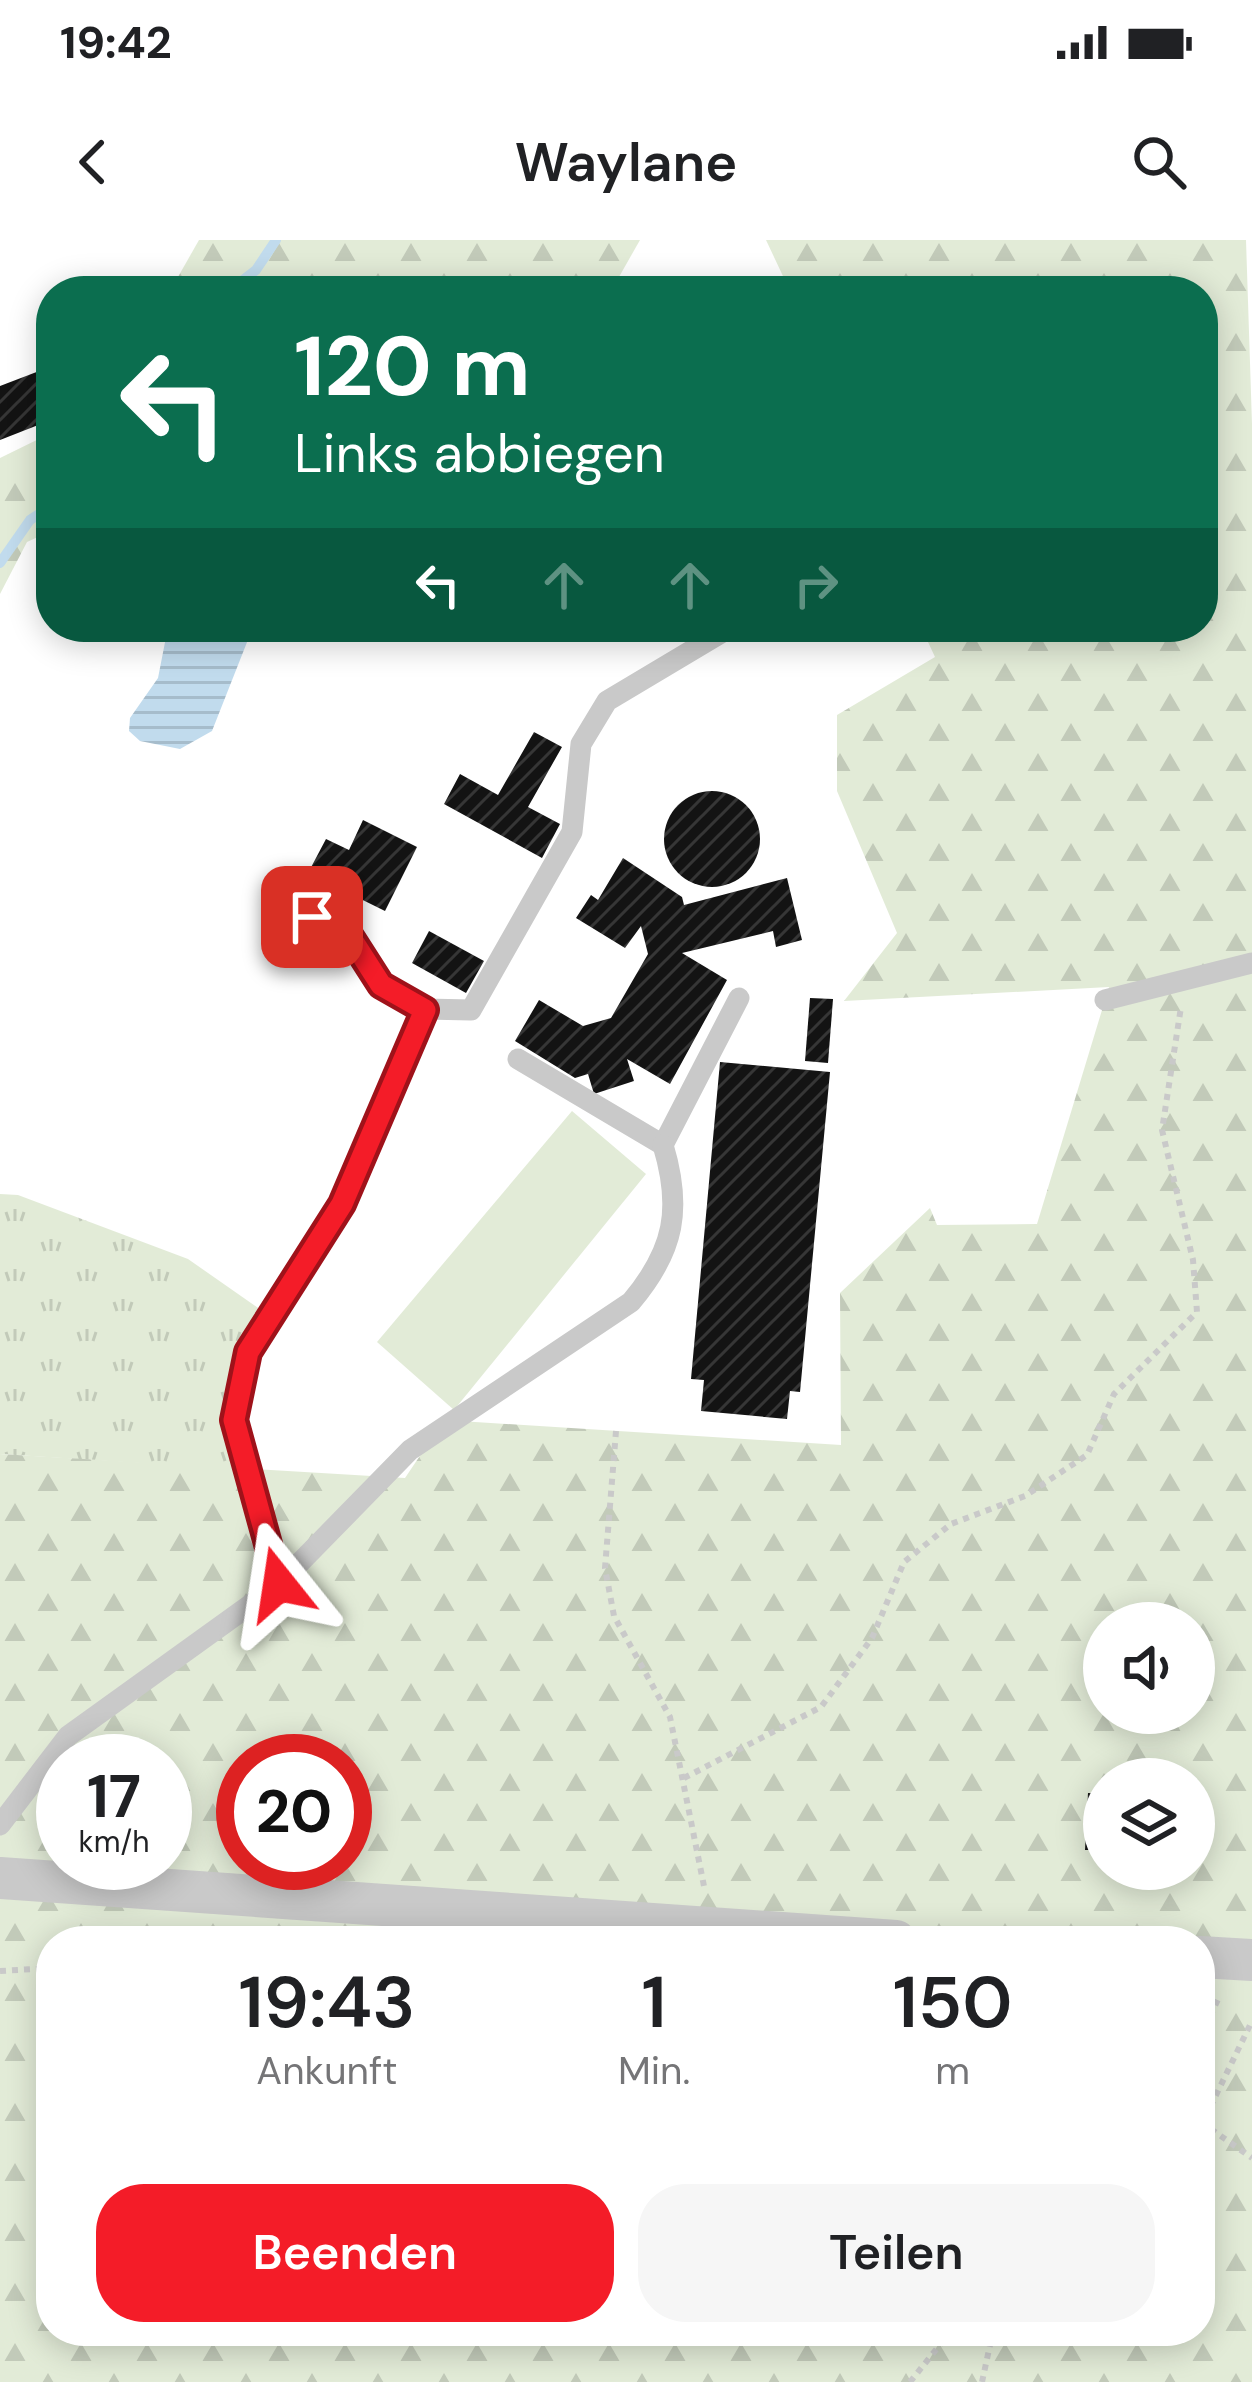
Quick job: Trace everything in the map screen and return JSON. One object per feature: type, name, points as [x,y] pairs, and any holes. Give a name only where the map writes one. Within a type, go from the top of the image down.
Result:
[{"type":"street","points":[[0,1878],[646,1926]]},
{"type":"street","points":[[1215,1958],[1252,1960]]},
{"type":"lane","points":[[312,917],[349,935],[381,985],[425,1010],[471,1010],[572,832],[581,744],[607,701],[706,642]]},
{"type":"lane","points":[[1105,1000],[1252,963]]},
{"type":"lane","points":[[663,1145],[739,998]]},
{"type":"lane","points":[[279,1584],[234,1420],[248,1352],[342,1204],[425,1010]]},
{"type":"lane","points":[[0,1825],[68,1736],[279,1584],[410,1450],[631,1301],[652,1276],[672,1223],[676,1188],[663,1145],[518,1059]]},
{"type":"path","points":[[684,1778],[821,1707],[872,1638],[904,1562],[951,1524],[1024,1496],[1087,1455],[1114,1394],[1197,1312],[1193,1260],[1162,1130],[1187,978]]},
{"type":"path","points":[[616,1430],[605,1568],[614,1616],[670,1717],[712,1926]]},
{"type":"path","points":[[0,1971],[36,1969]]},
{"type":"path","points":[[1215,2096],[1252,2021]]},
{"type":"path","points":[[1215,2133],[1252,2158]]},
{"type":"path","points":[[910,2382],[939,2346]]},
{"type":"path","points":[[982,2382],[990,2346]]},
{"type":"green space","points":[[199,240],[640,240],[620,276],[179,276]]},
{"type":"green space","points":[[766,240],[1246,240],[1252,424],[1252,2382],[0,2382],[0,1454],[405,1478],[444,1420],[841,1445],[840,1293],[930,1208],[937,1225],[1037,1224],[1109,987],[844,1001],[897,933],[837,791],[837,715],[935,657],[928,642],[1218,642],[1218,276],[783,276]]},
{"type":"green space","points":[[36,440],[36,538],[27,542],[0,594],[0,458]]},
{"type":"green space","points":[[572,1111],[646,1174],[454,1410],[377,1342]]},
{"type":"green space","points":[[0,1194],[18,1195],[188,1259],[261,1310],[234,1419],[248,1470],[0,1454]]},
{"type":"water","points":[[165,642],[247,642],[212,731],[180,749],[140,741],[129,731],[130,718],[158,678]]},
{"type":"building","points":[[36,372],[36,426],[0,440],[0,386]]},
{"type":"building","points":[[534,732],[562,747],[528,807],[560,824],[542,858],[444,804],[460,774],[498,795]]},
{"type":"building","points":[[712,791],[746,805],[760,839],[746,873],[712,887],[678,873],[664,839],[678,805]]},
{"type":"building","points":[[363,820],[417,847],[385,911],[308,873],[326,839],[349,850]]},
{"type":"building","points":[[623,858],[682,897],[684,905],[787,878],[802,940],[776,947],[773,931],[682,953],[727,980],[670,1084],[627,1059],[634,1081],[594,1094],[588,1074],[575,1078],[515,1041],[539,1000],[583,1026],[611,1018],[648,954],[641,926],[625,948],[576,918],[591,895],[598,900]]},
{"type":"building","points":[[429,931],[484,961],[466,993],[412,963]]},
{"type":"building","points":[[810,998],[833,999],[828,1063],[805,1061]]},
{"type":"building","points":[[720,1062],[830,1072],[800,1392],[790,1391],[787,1419],[701,1411],[704,1380],[691,1379]]},
{"type":"waterway","points":[[248,276],[276,240]]},
{"type":"waterway","points":[[0,563],[36,516]]},
{"type":"route","points":[[279,1584],[234,1420],[248,1352],[342,1204],[425,1010],[381,985],[349,935],[312,917]]}]
